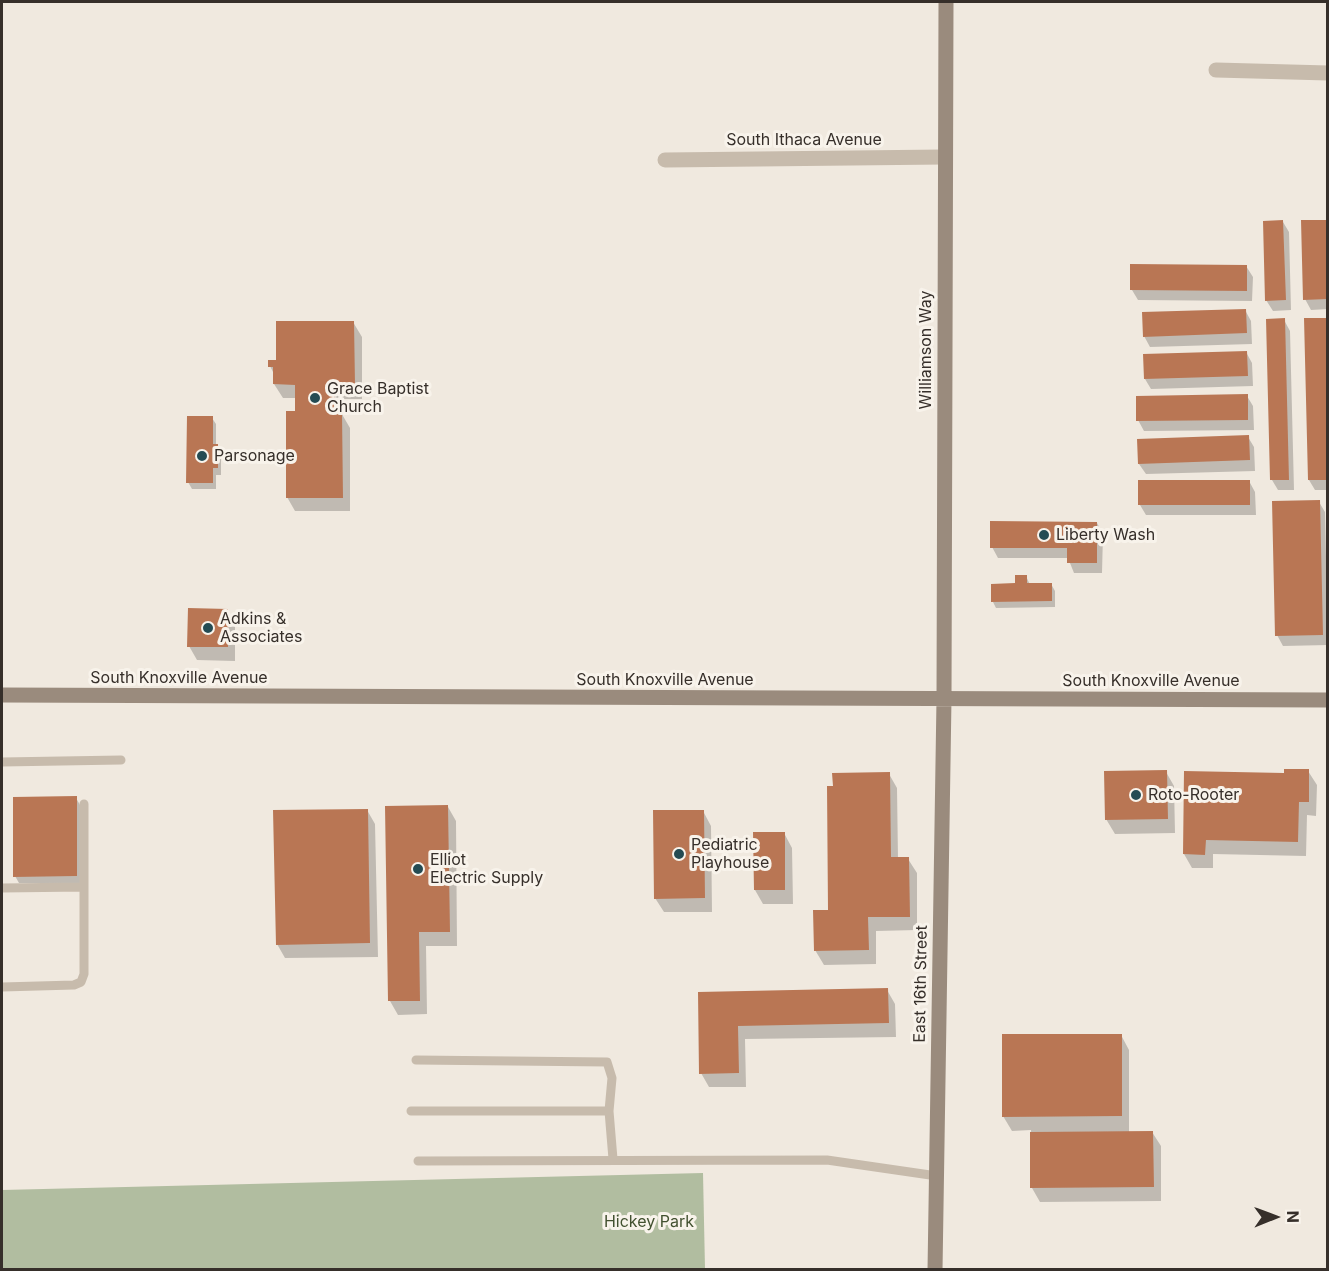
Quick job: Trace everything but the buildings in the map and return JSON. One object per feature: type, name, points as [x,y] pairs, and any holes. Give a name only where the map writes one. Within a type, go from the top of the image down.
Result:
[{"type":"main road","name":"Williamson Way","points":[[944,699],[946,2]]},
{"type":"main road","name":"South Knoxville Avenue","points":[[2,695],[1328,700]]},
{"type":"main road","name":"East 16th Street","points":[[935,1269],[944,699]]},
{"type":"street","points":[[1216,70],[1328,73]]},
{"type":"street","name":"South Ithaca Avenue","points":[[665,160],[944,157]]},
{"type":"lane","points":[[2,762],[121,760]]},
{"type":"lane","points":[[2,987],[74,985],[81,982],[84,974],[84,804]]},
{"type":"lane","points":[[2,888],[84,887]]},
{"type":"lane","points":[[416,1060],[606,1062],[612,1078],[609,1111],[613,1159]]},
{"type":"lane","points":[[411,1111],[609,1111]]},
{"type":"lane","points":[[418,1161],[827,1160],[937,1176]]},
{"type":"green space","name":"Hickey Park","points":[[703,1173],[705,1269],[2,1269],[2,1190]]},
{"type":"place","name":"Grace Baptist Church","points":[[315,398]]},
{"type":"place","name":"Parsonage","points":[[202,456]]},
{"type":"place","name":"Liberty Wash","points":[[1044,535]]},
{"type":"place","name":"Adkins & Associates","points":[[208,628]]},
{"type":"place","name":"Roto-Rooter","points":[[1136,795]]},
{"type":"place","name":"Pediatric Playhouse","points":[[679,854]]},
{"type":"place","name":"Elliot Electric Supply","points":[[418,869]]}]
